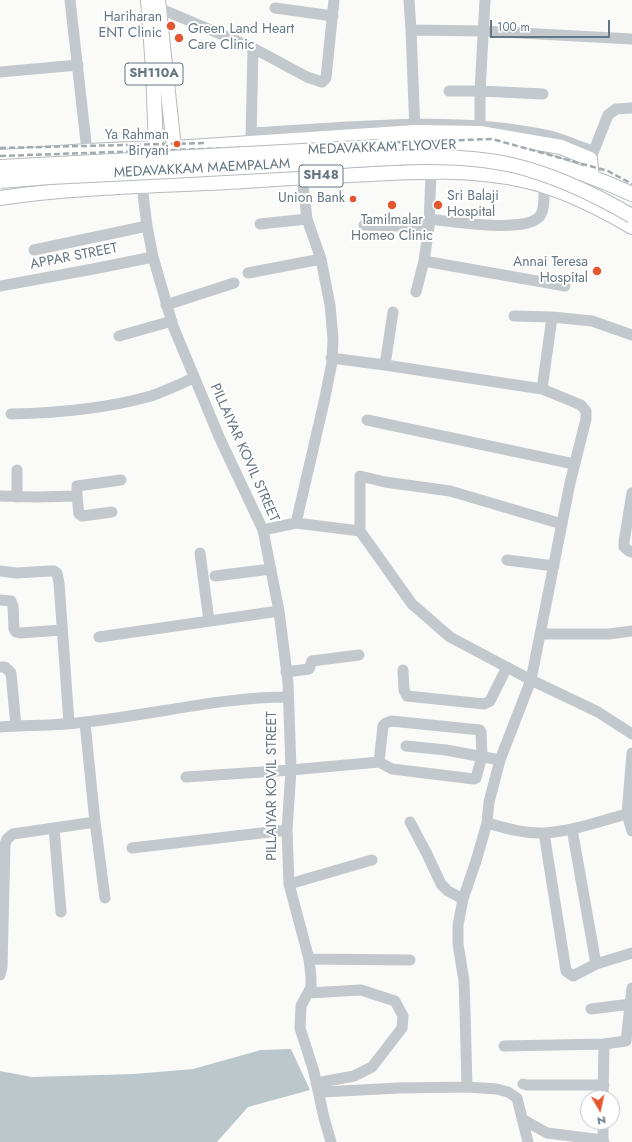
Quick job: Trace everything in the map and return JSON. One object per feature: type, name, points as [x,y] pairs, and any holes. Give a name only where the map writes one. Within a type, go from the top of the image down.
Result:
[{"type":"main road","name":"SH110A","points":[[155,3],[174,148],[177,185]]},
{"type":"main road","name":"SH110A","points":[[155,3],[153,68],[156,148],[162,186]]},
{"type":"main road","points":[[174,148],[249,140],[415,128],[480,130],[592,155],[592,177]]},
{"type":"main road","points":[[248,180],[249,140]]},
{"type":"main road","name":"MEDAVAKKAM FLYOVER","points":[[0,167],[436,144],[470,145],[537,159],[592,177],[632,194]]},
{"type":"main road","points":[[0,158],[87,151],[156,148]]},
{"type":"main road","points":[[30,155],[32,194]]},
{"type":"main road","name":"MEDAVAKKAM MAEMPALAM","points":[[0,181],[374,159],[462,158],[512,166],[557,180],[583,190],[632,216]]},
{"type":"main road","name":"SH48","points":[[0,198],[32,194],[142,186],[302,177],[398,172],[477,173],[522,180],[544,186],[587,202],[632,226]]},
{"type":"street","points":[[70,0],[87,151]]},
{"type":"street","points":[[155,3],[253,48],[307,77],[322,82],[326,78],[334,0]]},
{"type":"street","points":[[409,0],[415,128]]},
{"type":"street","points":[[480,130],[480,91],[485,0]]},
{"type":"street","points":[[275,8],[333,16]]},
{"type":"street","points":[[411,30],[483,31],[632,39]]},
{"type":"street","points":[[249,140],[253,48]]},
{"type":"street","points":[[0,72],[78,65]]},
{"type":"street","points":[[449,91],[543,94]]},
{"type":"street","points":[[592,155],[608,115],[616,109],[632,108]]},
{"type":"street","points":[[416,292],[424,261],[431,172]]},
{"type":"street","points":[[296,523],[324,402],[333,339],[330,305],[321,259],[307,219],[302,177]]},
{"type":"street","name":"PILLAIYAR KOVIL STREET","points":[[142,186],[153,257],[166,305],[194,378],[209,410],[220,439],[263,530],[271,569],[279,611],[288,697],[291,770],[287,830],[288,884],[309,959],[311,987],[301,1006],[300,1028],[331,1142]]},
{"type":"street","points":[[364,225],[428,223],[500,226],[518,224],[539,217],[542,212],[544,186]]},
{"type":"street","points":[[260,224],[307,219]]},
{"type":"street","points":[[34,250],[147,226]]},
{"type":"street","name":"APPAR STREET","points":[[0,286],[153,257]]},
{"type":"street","points":[[248,273],[321,259]]},
{"type":"street","points":[[424,261],[565,286]]},
{"type":"street","points":[[166,305],[234,283]]},
{"type":"street","points":[[385,365],[393,312]]},
{"type":"street","points":[[514,316],[552,317],[592,321],[632,335]]},
{"type":"street","points":[[542,389],[552,317]]},
{"type":"street","points":[[119,336],[172,320]]},
{"type":"street","points":[[331,358],[542,389],[581,405],[586,411],[586,419],[574,464],[531,680],[500,760],[489,802],[487,823],[476,861],[462,899],[458,925],[458,944],[464,981],[467,1087]]},
{"type":"street","points":[[11,414],[55,413],[96,409],[151,395],[194,378]]},
{"type":"street","points":[[367,420],[574,464]]},
{"type":"street","points":[[17,470],[18,497]]},
{"type":"street","points":[[562,524],[450,491],[385,482],[360,476],[360,531],[412,604],[450,637],[531,680],[598,712],[632,734]]},
{"type":"street","points":[[112,512],[82,516],[80,514],[77,496],[77,486],[122,480]]},
{"type":"street","points":[[628,549],[632,493]]},
{"type":"street","points":[[0,496],[77,496]]},
{"type":"street","points":[[263,530],[296,523],[360,531]]},
{"type":"street","points":[[200,553],[209,621]]},
{"type":"street","points":[[507,560],[554,566]]},
{"type":"street","points":[[215,576],[271,569]]},
{"type":"street","points":[[0,571],[16,573],[54,571],[57,574],[59,583],[69,724]]},
{"type":"street","points":[[0,600],[11,601],[16,632],[62,630]]},
{"type":"street","points":[[100,637],[279,611]]},
{"type":"street","points":[[541,634],[609,634],[632,631]]},
{"type":"street","points":[[286,672],[309,669],[312,661],[359,655]]},
{"type":"street","points":[[0,667],[5,667],[11,673],[16,726]]},
{"type":"street","points":[[403,670],[404,690],[408,696],[484,704],[490,701],[507,667]]},
{"type":"street","points":[[0,727],[69,724],[269,697],[288,697]]},
{"type":"street","points":[[186,776],[291,770],[379,762],[392,768],[472,779],[476,778],[482,756],[481,731],[391,721],[383,726],[379,762]]},
{"type":"street","points":[[84,722],[105,898]]},
{"type":"street","points":[[406,746],[446,750],[500,760]]},
{"type":"street","points":[[632,753],[627,814],[632,831]]},
{"type":"street","points":[[487,823],[523,832],[544,833],[572,829],[627,814]]},
{"type":"street","points":[[0,975],[2,967],[4,844],[7,839],[13,834],[96,822]]},
{"type":"street","points":[[410,822],[428,854],[441,884],[448,891],[462,899]]},
{"type":"street","points":[[54,828],[62,912]]},
{"type":"street","points":[[572,829],[596,964]]},
{"type":"street","points":[[132,848],[287,830]]},
{"type":"street","points":[[544,833],[566,971],[572,976],[596,964],[632,952]]},
{"type":"street","points":[[288,884],[372,860]]},
{"type":"street","points":[[309,959],[410,960]]},
{"type":"street","points":[[504,1046],[604,1044],[626,1041],[632,988]]},
{"type":"street","points":[[308,993],[361,990],[395,1001],[403,1016],[402,1028],[372,1066],[354,1076],[317,1086],[323,1092],[398,1088],[467,1087],[497,1089],[514,1094],[517,1098],[528,1142]]},
{"type":"street","points":[[591,1009],[631,1004]]},
{"type":"street","points":[[604,1044],[604,1090]]},
{"type":"street","points":[[523,1084],[604,1085]]},
{"type":"street","points":[[522,1119],[547,1133],[603,1141],[603,1130]]},
{"type":"shaded area","points":[[291,1049],[310,1090],[248,1107],[217,1142],[0,1142],[0,1071],[32,1077],[134,1074],[193,1069],[261,1050]]},
{"type":"railway","points":[[0,156],[492,139],[608,171],[632,184]]},
{"type":"railway","points":[[0,148],[206,143]]},
{"type":"place","name":"Hariharan ENT Clinic","points":[[171,26]]},
{"type":"place","name":"Green Land Heart Care Clinic","points":[[179,38]]},
{"type":"place","name":"Ya Rahman Biryani","points":[[177,144]]},
{"type":"place","name":"Union Bank","points":[[353,199]]},
{"type":"place","name":"Tamilmalar Homeo Clinic","points":[[392,205]]},
{"type":"place","name":"Sri Balaji Hospital","points":[[438,205]]},
{"type":"place","name":"Annai Teresa Hospital","points":[[597,271]]}]
